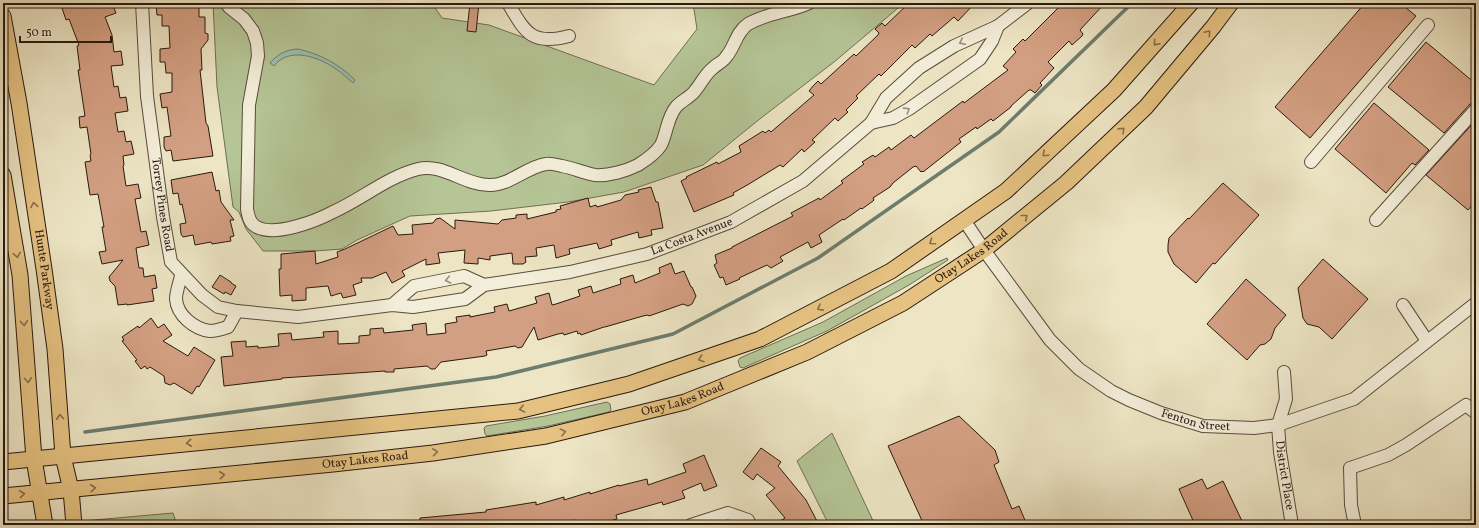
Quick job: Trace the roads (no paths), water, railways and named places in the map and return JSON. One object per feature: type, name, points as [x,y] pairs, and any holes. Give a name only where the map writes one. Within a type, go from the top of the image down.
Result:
[{"type":"main road","points":[[3,462],[518,411],[629,384],[760,339],[891,271],[1006,191],[1114,90],[1191,3]]},
{"type":"main road","name":"Otay Lakes Road","points":[[3,496],[432,453],[546,436],[685,402],[807,352],[903,303],[984,250],[1066,184],[1146,107],[1213,27],[1231,3]]},
{"type":"main road","name":"Hunte Parkway","points":[[3,16],[19,103],[47,291],[55,349],[64,456],[71,490],[74,525]]},
{"type":"main road","name":"Hunte Parkway","points":[[3,175],[20,275],[34,459],[45,525]]},
{"type":"street","name":"Torrey Pines Road","points":[[142,3],[147,96],[165,232],[171,262],[202,295],[218,307],[236,311],[298,316]]},
{"type":"street","points":[[226,3],[244,19],[253,31],[257,43],[258,56],[250,105],[246,209],[249,219],[254,226],[263,230],[278,230],[304,224],[333,212],[398,176],[419,169],[433,168],[447,172],[475,184],[491,186],[547,163],[596,175],[616,173],[636,165],[651,156],[661,144],[672,113],[677,106],[694,93],[712,68],[726,59],[740,30],[764,16],[800,7],[809,3]]},
{"type":"street","points":[[508,3],[524,29],[537,38],[556,40],[568,36]]},
{"type":"street","points":[[1013,15],[1018,3]]},
{"type":"street","name":"La Costa Avenue","points":[[298,316],[392,305],[413,307],[465,298],[484,285],[570,272],[647,254],[731,222],[803,181],[871,123],[886,98],[920,68],[954,46],[998,26],[1028,3]]},
{"type":"street","points":[[1311,162],[1428,25]]},
{"type":"street","name":"La Costa Avenue","points":[[871,123],[893,118],[909,109],[980,59],[992,41],[998,26]]},
{"type":"street","points":[[1376,220],[1476,109]]},
{"type":"street","name":"Fenton Street","points":[[964,220],[984,250],[1050,340],[1079,369],[1111,391],[1145,407],[1203,426],[1254,428],[1278,425],[1354,399],[1476,302]]},
{"type":"street","points":[[182,274],[176,298],[177,308],[193,325],[198,328],[210,330],[228,328],[236,311]]},
{"type":"street","points":[[392,305],[414,286],[464,276],[484,285]]},
{"type":"street","points":[[1403,305],[1427,341]]},
{"type":"street","points":[[1278,425],[1286,399],[1284,372]]},
{"type":"street","points":[[1355,525],[1351,505],[1350,468],[1388,455],[1406,445],[1466,405],[1476,413]]},
{"type":"street","name":"District Place","points":[[1278,425],[1280,452],[1292,525]]},
{"type":"street","points":[[691,525],[728,513],[748,520],[750,525]]},
{"type":"waterway","points":[[85,432],[496,377],[673,334],[818,258],[999,132],[1132,3]]}]
